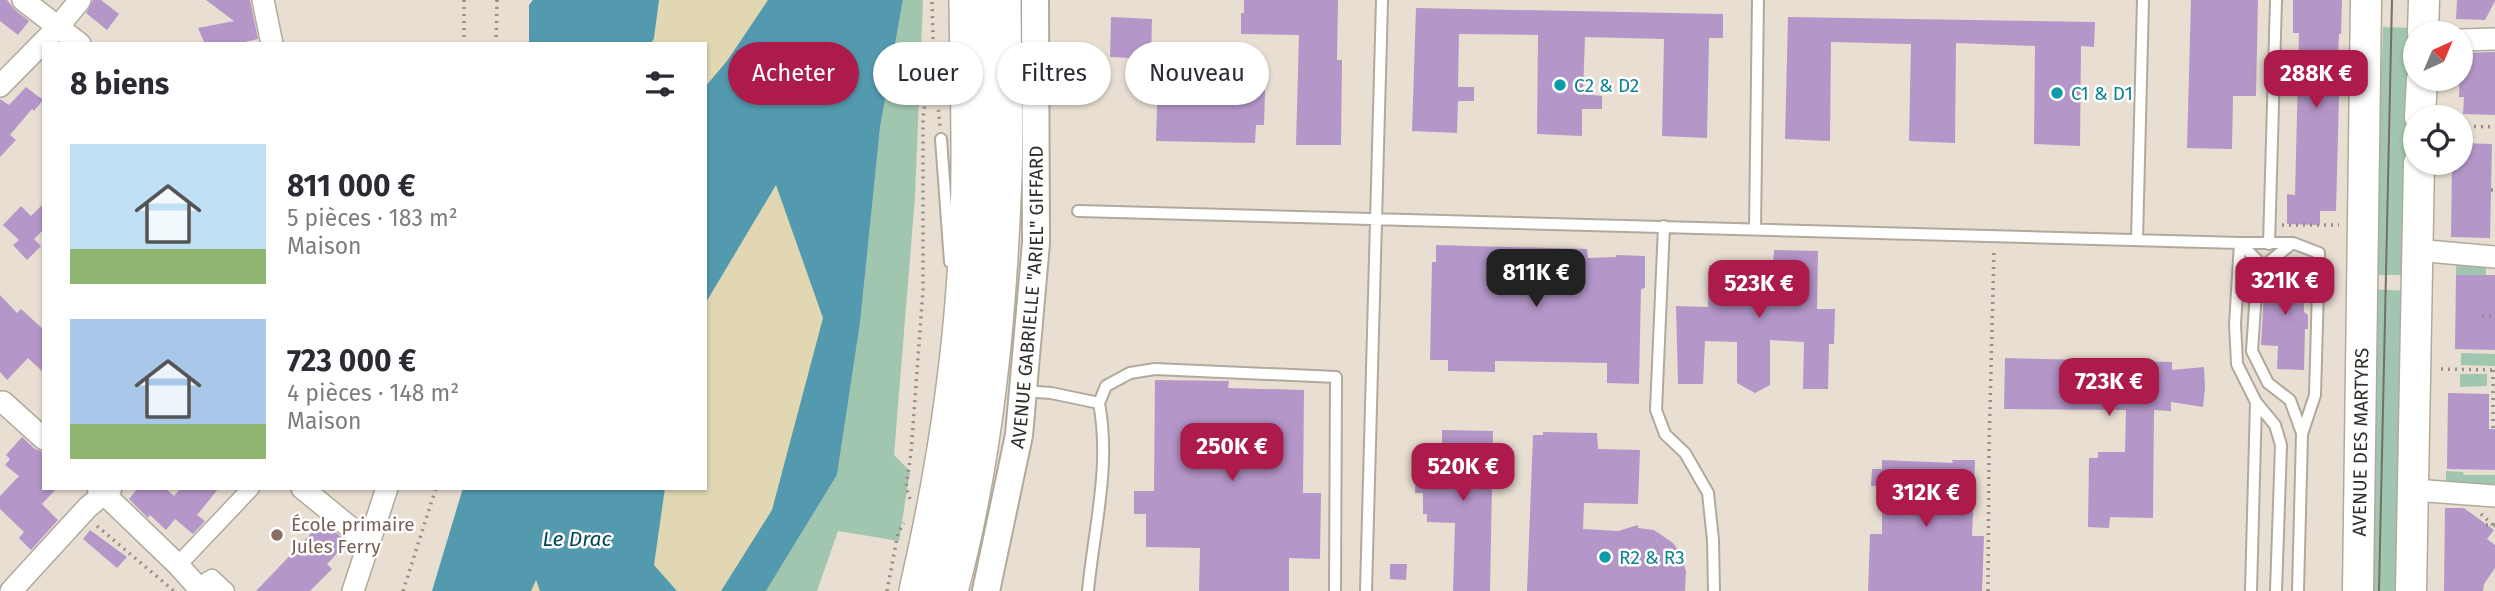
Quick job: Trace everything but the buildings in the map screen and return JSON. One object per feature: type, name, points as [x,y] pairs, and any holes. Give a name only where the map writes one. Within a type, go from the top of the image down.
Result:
[{"type":"highway","points":[[918,591],[942,477],[958,367],[967,275],[971,182],[968,0]]},
{"type":"highway","points":[[949,591],[960,551],[979,438],[997,301],[1003,173],[1002,0]]},
{"type":"main road","name":"AVENUE DES MARTYRS","points":[[2358,591],[2366,0]]},
{"type":"main road","points":[[2423,21],[2424,0]]},
{"type":"main road","points":[[2411,591],[2427,491],[2416,250],[2419,175]]},
{"type":"street","points":[[23,0],[77,42]]},
{"type":"street","points":[[43,42],[80,0]]},
{"type":"street","points":[[263,0],[272,42]]},
{"type":"street","name":"AVENUE GABRIELLE \"ARIEL\" GIFFARD","points":[[986,591],[1019,435],[1036,243],[1035,0]]},
{"type":"street","points":[[2473,40],[2495,39]]},
{"type":"street","points":[[0,86],[42,43]]},
{"type":"street","points":[[2416,250],[2495,257]]},
{"type":"street","points":[[3,402],[42,437]]},
{"type":"street","points":[[178,565],[249,490]]},
{"type":"street","points":[[304,490],[368,542]]},
{"type":"street","points":[[353,591],[386,490]]},
{"type":"street","points":[[2427,491],[2495,496]]},
{"type":"street","points":[[10,591],[100,495],[203,589],[212,578],[226,591]]},
{"type":"lane","points":[[1366,591],[1382,0]]},
{"type":"lane","points":[[1755,229],[1758,0]]},
{"type":"lane","points":[[2137,240],[2143,0]]},
{"type":"lane","points":[[2269,244],[2276,0]]},
{"type":"lane","points":[[941,139],[951,273]]},
{"type":"lane","points":[[1078,211],[2293,243],[2319,253],[2315,395],[2302,434],[2298,591]]},
{"type":"lane","points":[[1664,226],[1656,410],[1665,434],[1685,453],[1708,493],[1713,540],[1714,591]]},
{"type":"lane","points":[[2240,243],[2258,261],[2252,351],[2268,383],[2290,400],[2302,434]]},
{"type":"lane","points":[[2240,243],[2235,324],[2237,363],[2256,402],[2275,425],[2281,445],[2276,591]]},
{"type":"lane","points":[[2257,271],[2293,243]]},
{"type":"lane","points":[[953,300],[958,367]]},
{"type":"lane","points":[[1088,591],[1104,475],[1100,403],[1106,386],[1130,373],[1154,369],[1336,377],[1335,591]]},
{"type":"lane","points":[[1023,391],[1061,394],[1100,403]]},
{"type":"lane","points":[[2251,591],[2256,402]]},
{"type":"path","points":[[464,0],[464,42]]},
{"type":"path","points":[[495,0],[496,42]]},
{"type":"path","points":[[932,0],[941,139]]},
{"type":"path","points":[[906,487],[923,290],[923,118],[933,38]]},
{"type":"path","points":[[2473,127],[2495,127]]},
{"type":"path","points":[[2269,225],[2339,225]]},
{"type":"path","points":[[1988,591],[1994,236]]},
{"type":"path","points":[[2482,316],[2495,316]]},
{"type":"path","points":[[2441,369],[2494,370],[2494,426]]},
{"type":"path","points":[[403,591],[435,490]]},
{"type":"path","points":[[100,495],[94,523],[174,591]]},
{"type":"path","points":[[2486,525],[2495,525]]},
{"type":"path","points":[[887,591],[898,533]]},
{"type":"green space","points":[[903,0],[923,0],[921,42],[895,42]]},
{"type":"green space","points":[[2383,27],[2403,28],[2403,91],[2413,91],[2412,105],[2403,105],[2403,175],[2411,175],[2409,275],[2370,275],[2375,59],[2382,59]]},
{"type":"green space","points":[[884,105],[919,105],[915,197],[894,455],[910,471],[899,541],[838,531],[817,591],[766,591],[837,475]]},
{"type":"green space","points":[[2456,257],[2486,258],[2486,276],[2456,275]]},
{"type":"green space","points":[[2370,289],[2409,291],[2402,591],[2371,591]]},
{"type":"green space","points":[[2461,353],[2495,354],[2495,366],[2461,365]]},
{"type":"green space","points":[[2460,374],[2487,374],[2487,386],[2460,387]]},
{"type":"green space","points":[[2446,471],[2463,472],[2464,475],[2495,475],[2495,491],[2446,487]]},
{"type":"sand","points":[[533,0],[903,0],[895,42],[873,42],[873,105],[884,105],[860,323],[837,475],[766,591],[432,591],[462,490],[707,490],[707,42],[529,42],[529,5]]},
{"type":"water","points":[[533,0],[659,0],[652,42],[529,42],[529,5]]},
{"type":"water","points":[[768,0],[903,0],[895,42],[873,42],[873,105],[884,105],[860,323],[837,475],[766,591],[721,591],[772,510],[823,318],[776,185],[707,301],[707,85],[728,60],[728,105],[859,105],[859,42],[740,42]]},
{"type":"water","name":"Le Drac","points":[[462,490],[665,490],[654,565],[677,591],[540,591],[536,580],[531,591],[432,591]]},
{"type":"tram line","points":[[2379,591],[2392,0]]},
{"type":"place","name":"C2 & D2","points":[[1560,85]]},
{"type":"place","name":"C1 & D1","points":[[2057,93]]},
{"type":"place","name":"École primaire Jules Ferry","points":[[277,535]]},
{"type":"place","name":"R2 & R3","points":[[1605,557]]}]
